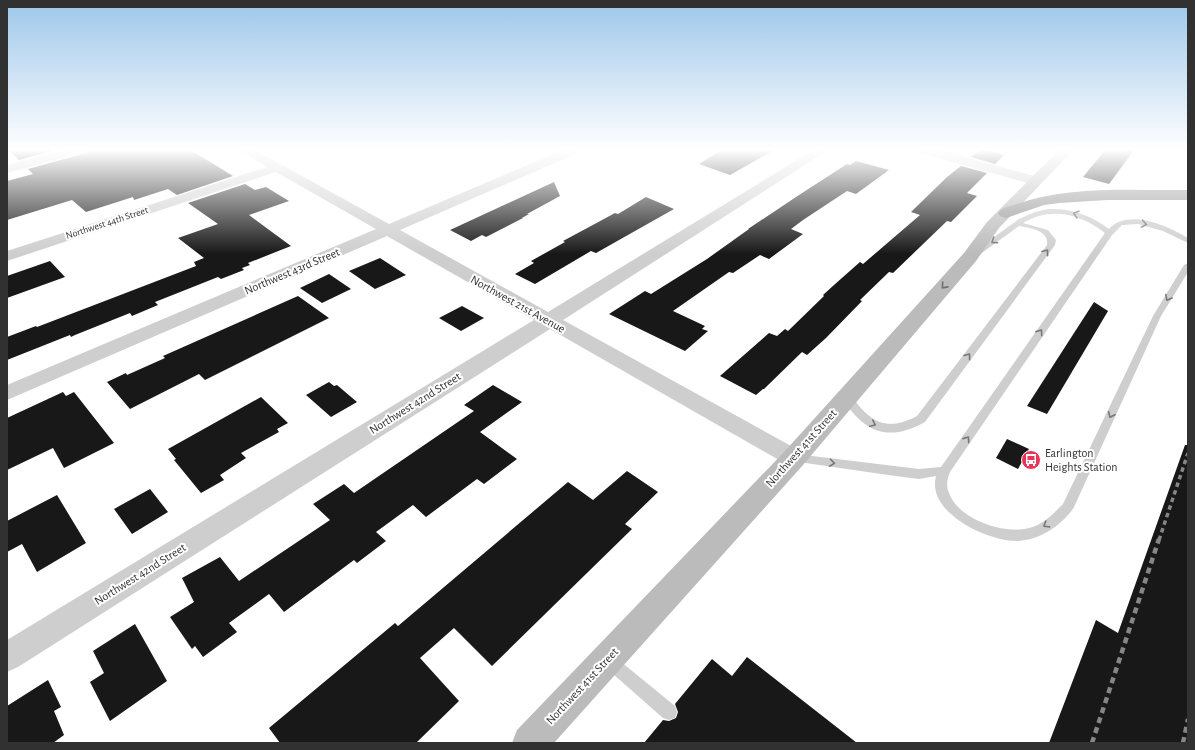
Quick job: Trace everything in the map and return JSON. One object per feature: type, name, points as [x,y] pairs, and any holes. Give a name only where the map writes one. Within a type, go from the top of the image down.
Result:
[{"type":"highway","points":[[1011,218],[1042,201],[1059,198],[1110,195],[1188,195]]},
{"type":"main road","name":"Northwest 41st Street","points":[[530,743],[794,458],[846,396],[970,257],[993,225],[1011,218],[1034,184]]},
{"type":"street","name":"Northwest 44th Street","points":[[7,256],[227,184]]},
{"type":"street","name":"Northwest 21st Avenue","points":[[305,184],[794,458]]},
{"type":"street","name":"Northwest 43rd Street","points":[[7,394],[494,184]]},
{"type":"street","name":"Northwest 42nd Street","points":[[7,657],[768,184]]},
{"type":"lane","points":[[1011,218],[1025,218],[1040,212],[1054,210],[1063,211],[1084,216],[1095,221],[1109,233]]},
{"type":"lane","points":[[846,396],[861,417],[874,425],[898,428],[910,426],[921,418],[1053,241],[1052,236],[1046,232],[1011,218]]},
{"type":"lane","points":[[1188,241],[1170,231],[1139,223],[1121,223],[1109,233],[944,471],[941,483],[943,493],[949,505],[960,515],[976,525],[993,532],[1009,535],[1031,533],[1045,527],[1068,507],[1157,316],[1188,265]]},
{"type":"lane","points":[[794,458],[919,474],[944,471]]},
{"type":"lane","points":[[607,659],[670,712]]},
{"type":"building","points":[[7,184],[209,184],[177,195],[168,189],[134,200],[133,197],[86,212],[72,200],[7,220]]},
{"type":"building","points":[[245,184],[255,190],[266,187],[289,201],[249,215],[291,246],[248,263],[250,265],[242,268],[244,270],[221,279],[218,277],[155,302],[158,305],[132,316],[130,313],[71,337],[70,335],[7,360],[7,337],[196,266],[194,262],[204,258],[178,238],[218,224],[188,203]]},
{"type":"building","points":[[550,184],[555,184],[560,196],[527,214],[529,214],[523,218],[486,237],[482,235],[471,241],[450,230]]},
{"type":"building","points":[[816,184],[870,184],[856,194],[847,191],[803,220],[791,229],[803,234],[769,259],[760,255],[733,273],[729,272],[673,311],[705,326],[702,329],[708,331],[685,351],[609,314],[645,291],[651,294],[707,259],[748,229]]},
{"type":"building","points":[[940,184],[976,184],[967,193],[977,196],[951,222],[947,221],[893,273],[889,272],[860,300],[862,301],[826,338],[807,355],[802,352],[756,395],[720,376],[769,333],[777,336],[785,329],[788,331],[824,296],[823,295],[860,262],[863,264],[920,215],[911,212]]},
{"type":"building","points":[[646,197],[674,209],[596,253],[591,251],[535,284],[515,274],[534,263],[531,261],[565,242],[563,241],[615,213],[618,214]]},
{"type":"building","points":[[380,258],[406,275],[375,289],[349,271]]},
{"type":"building","points":[[50,261],[65,277],[7,298],[7,276]]},
{"type":"building","points":[[329,274],[351,289],[322,303],[300,288]]},
{"type":"building","points":[[298,296],[329,318],[205,380],[199,374],[130,409],[107,382],[165,358],[163,356]]},
{"type":"building","points":[[1094,302],[1108,311],[1047,414],[1027,406]]},
{"type":"building","points":[[462,306],[484,318],[461,331],[439,318]]},
{"type":"building","points":[[329,382],[334,386],[337,385],[357,402],[331,417],[306,395]]},
{"type":"building","points":[[493,385],[522,402],[480,432],[517,459],[484,484],[477,479],[426,517],[413,505],[376,532],[386,541],[357,563],[354,560],[284,612],[269,594],[229,623],[237,632],[203,657],[195,646],[192,649],[170,617],[194,602],[182,578],[220,557],[239,581],[330,520],[313,504],[344,484],[354,493],[474,411],[464,405]]},
{"type":"building","points":[[63,392],[66,396],[74,392],[114,443],[64,468],[53,448],[7,470],[7,418]]},
{"type":"building","points":[[261,397],[288,423],[277,429],[279,432],[241,453],[246,458],[220,475],[224,480],[201,493],[174,460],[176,459],[168,449]]},
{"type":"building","points":[[1007,439],[1029,449],[1018,469],[996,458]]},
{"type":"building","points":[[1185,445],[1188,445],[1188,743],[1049,743],[1096,620],[1118,633]]},
{"type":"building","points":[[627,471],[658,492],[625,524],[632,529],[492,666],[454,628],[420,658],[459,701],[416,743],[280,743],[269,728],[395,623],[398,626],[568,482],[593,500]]},
{"type":"building","points":[[150,489],[168,512],[132,534],[114,509]]},
{"type":"building","points":[[57,495],[86,543],[37,572],[22,544],[7,552],[7,521]]},
{"type":"building","points":[[135,624],[167,681],[110,721],[90,682],[104,673],[93,651]]},
{"type":"building","points":[[747,657],[857,743],[644,743],[663,720],[669,721],[676,718],[678,712],[675,704],[712,659],[732,676]]},
{"type":"building","points":[[48,680],[61,707],[54,711],[64,735],[53,743],[7,743],[7,706]]},
{"type":"railway","points":[[1159,540],[1188,453]]},
{"type":"railway","points":[[1092,743],[1159,539]]},
{"type":"railway","points":[[1183,743],[1188,719]]},
{"type":"place","name":"Earlington Heights Station","points":[[1031,460]]}]
